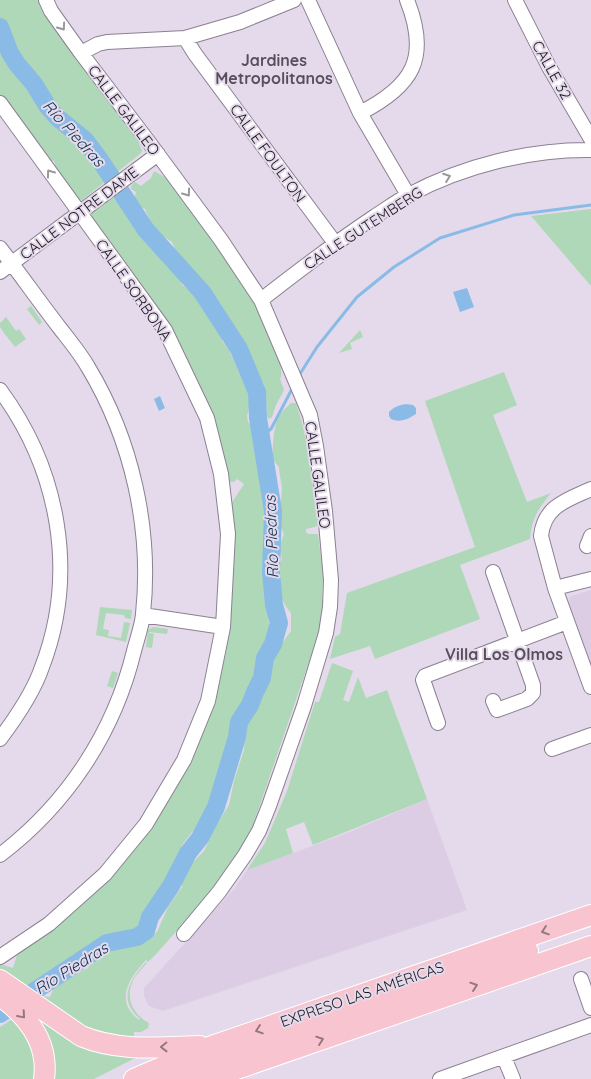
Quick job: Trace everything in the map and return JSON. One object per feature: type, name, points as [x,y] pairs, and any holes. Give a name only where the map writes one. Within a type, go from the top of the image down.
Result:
[{"type":"highway","name":"EXPRESO LAS AMÉRICAS","points":[[134,1079],[212,1046],[591,915]]},
{"type":"highway","points":[[170,1079],[221,1059],[591,930]]},
{"type":"highway","name":"EXPRESO LAS AMÉRICAS","points":[[217,1077],[591,946]]},
{"type":"highway","points":[[0,980],[71,1030],[96,1042],[139,1048],[212,1046]]},
{"type":"highway","points":[[0,996],[17,1009],[39,1039],[44,1059],[44,1079]]},
{"type":"street","name":"CALLE GALILEO","points":[[46,0],[51,10],[153,157],[221,240],[260,300],[310,415],[325,511],[331,580],[330,607],[326,633],[304,706],[270,806],[259,831],[219,892],[184,934]]},
{"type":"street","points":[[81,53],[98,44],[107,42],[185,38],[240,22],[294,0]]},
{"type":"street","points":[[308,0],[360,114],[408,195]]},
{"type":"street","points":[[360,114],[391,95],[404,83],[415,61],[418,46],[416,29],[407,0]]},
{"type":"street","name":"CALLE 32","points":[[515,0],[549,67],[591,139]]},
{"type":"street","name":"CALLE FOULTON","points":[[185,38],[335,243]]},
{"type":"street","name":"CALLE SORBONA","points":[[0,103],[165,330],[207,418],[221,474],[228,534],[222,627],[208,701],[184,760],[146,824],[105,874],[49,924],[0,958]]},
{"type":"street","name":"CALLE GUTEMBERG","points":[[260,300],[335,243],[408,195],[443,178],[496,161],[591,150]]},
{"type":"street","name":"CALLE NOTRE DAME","points":[[0,272],[153,157]]},
{"type":"street","points":[[0,248],[88,366],[119,431],[133,476],[142,519],[144,562],[143,615],[127,676],[115,710],[96,747],[75,780],[19,841],[0,855]]},
{"type":"street","points":[[0,390],[27,431],[50,488],[56,518],[60,556],[59,596],[53,633],[42,669],[15,718],[0,739]]},
{"type":"street","points":[[591,489],[559,504],[551,510],[540,536],[555,588],[591,686]]},
{"type":"street","points":[[493,572],[533,685],[533,694],[527,698],[495,705]]},
{"type":"street","points":[[555,588],[591,578]]},
{"type":"street","points":[[143,615],[222,627]]},
{"type":"street","points":[[438,723],[423,678],[567,622]]},
{"type":"street","points":[[552,749],[591,735]]},
{"type":"street","points":[[581,979],[591,1008]]},
{"type":"street","points":[[440,1079],[591,1025]]},
{"type":"street","points":[[504,1057],[513,1079]]},
{"type":"shaded area","points":[[591,590],[591,663],[568,601],[571,596]]},
{"type":"shaded area","points":[[427,799],[467,910],[163,1011],[149,1006],[144,996],[144,988],[235,888],[247,870],[350,832]]},
{"type":"green space","points":[[0,0],[39,0],[60,36],[136,136],[142,151],[140,154],[82,200],[77,199],[54,171],[55,163],[53,160],[51,162],[0,100]]},
{"type":"green space","points":[[154,171],[168,179],[205,226],[232,265],[270,336],[281,369],[280,379],[284,390],[272,417],[269,419],[266,415],[267,405],[262,395],[265,393],[264,384],[258,379],[257,370],[254,371],[248,364],[247,350],[229,325],[224,309],[214,299],[210,289],[201,286],[197,278],[192,276],[189,270],[182,265],[172,242],[155,231],[145,209],[136,204],[136,192],[131,189],[131,186],[135,182],[141,186],[151,178]]},
{"type":"green space","points":[[105,198],[117,199],[126,205],[141,232],[176,271],[182,285],[194,293],[204,308],[221,325],[224,330],[222,341],[229,350],[250,396],[248,422],[256,432],[260,445],[267,452],[269,474],[276,493],[276,500],[269,517],[270,543],[266,576],[271,587],[267,600],[270,641],[262,659],[259,677],[249,689],[245,704],[236,721],[240,725],[238,733],[228,745],[218,780],[204,817],[182,845],[180,856],[162,888],[160,898],[148,904],[137,929],[129,935],[114,937],[78,955],[80,964],[76,967],[54,969],[31,992],[0,975],[0,964],[13,968],[17,955],[35,941],[160,806],[173,790],[194,754],[208,710],[231,504],[244,484],[237,479],[234,482],[224,481],[191,383],[84,214]]},
{"type":"green space","points":[[591,209],[591,286],[531,216]]},
{"type":"green space","points":[[31,306],[42,322],[39,325],[27,309]]},
{"type":"green space","points":[[6,317],[16,331],[19,329],[26,339],[15,347],[0,327],[0,323]]},
{"type":"green space","points":[[360,330],[363,337],[350,343],[352,349],[339,353]]},
{"type":"green space","points":[[504,372],[517,405],[493,415],[527,502],[551,493],[536,514],[530,539],[460,565],[480,619],[375,659],[370,646],[330,659],[335,637],[340,634],[347,593],[475,547],[425,401]]},
{"type":"green space","points":[[291,403],[296,403],[301,418],[310,464],[318,526],[306,529],[306,532],[308,534],[318,534],[323,575],[322,599],[324,601],[319,638],[311,656],[251,831],[226,875],[158,952],[148,962],[146,960],[130,982],[126,997],[127,1005],[131,1013],[139,1020],[129,1004],[128,990],[131,983],[135,976],[146,962],[133,980],[130,995],[136,1012],[149,1023],[148,1028],[141,1032],[134,1032],[134,1039],[79,1028],[40,996],[50,997],[55,985],[88,968],[95,959],[107,951],[115,948],[132,947],[145,942],[157,932],[168,907],[182,887],[182,877],[185,870],[204,851],[229,805],[244,750],[245,737],[241,734],[242,727],[245,720],[256,710],[275,653],[291,631],[291,613],[285,605],[276,583],[277,571],[282,558],[279,548],[284,534],[278,516],[282,491],[279,467],[272,456],[277,421]]},
{"type":"green space","points":[[100,607],[132,610],[131,619],[125,618],[124,615],[106,613],[103,629],[109,630],[108,636],[121,638],[124,622],[130,623],[126,642],[96,635]]},
{"type":"green space","points":[[153,627],[168,629],[167,634],[149,632],[154,634],[152,648],[146,647],[148,630]]},
{"type":"green space","points":[[332,663],[353,671],[343,700],[349,702],[358,677],[366,698],[387,690],[427,799],[313,845],[304,822],[286,829],[293,853],[247,870],[265,843],[287,791],[315,702],[319,702]]},
{"type":"green space","points":[[112,671],[118,673],[113,688],[107,686]]},
{"type":"green space","points":[[31,1011],[141,1055],[94,1079],[47,1079]]},
{"type":"green space","points":[[14,1018],[31,1039],[38,1079],[0,1079],[0,1027]]},
{"type":"water","points":[[467,288],[474,307],[460,312],[453,292]]},
{"type":"water","points":[[160,396],[165,408],[159,411],[154,399]]},
{"type":"water","points":[[413,405],[416,408],[416,414],[407,419],[391,419],[389,412],[397,406]]},
{"type":"waterway","name":"Río Piedras","points":[[0,27],[10,53],[34,84],[48,107],[58,118],[85,140],[146,230],[202,292],[239,349],[257,392],[258,418],[273,511],[271,572],[274,605],[279,623],[273,644],[265,658],[262,678],[250,705],[239,722],[237,737],[216,807],[200,838],[188,853],[171,886],[150,917],[146,931],[137,937],[107,943],[0,1014]]},
{"type":"waterway","points":[[298,377],[317,347],[357,297],[394,267],[440,238],[514,215],[591,205]]},
{"type":"waterway","points":[[261,437],[271,429],[293,387]]},
{"type":"district","name":"Jardines Metropolitanos","points":[[274,69]]},
{"type":"district","name":"Villa Los Olmos","points":[[504,654]]}]
